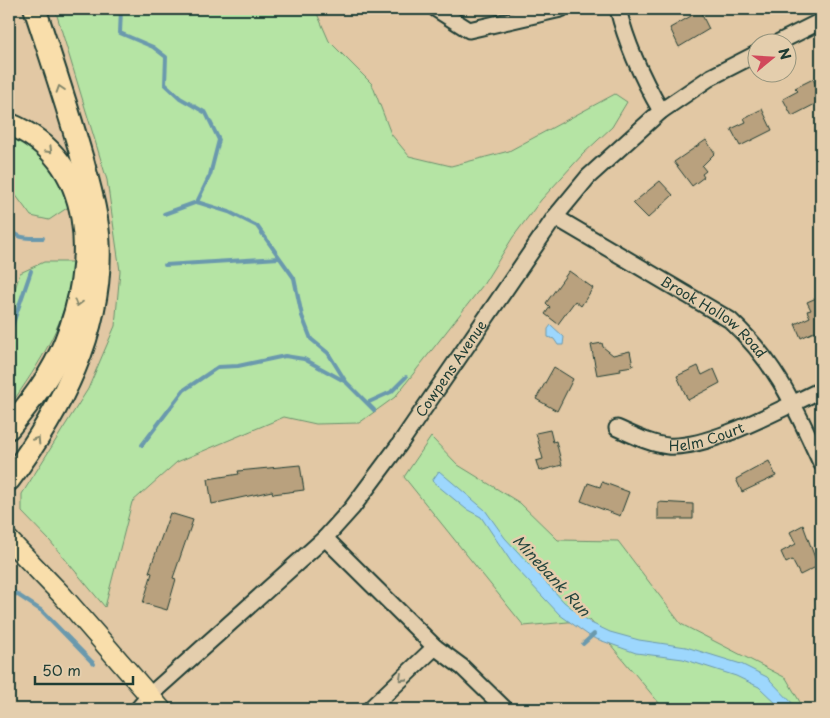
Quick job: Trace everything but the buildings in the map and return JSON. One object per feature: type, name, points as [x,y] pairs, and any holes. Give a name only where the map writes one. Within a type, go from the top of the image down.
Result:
[{"type":"highway","points":[[9,480],[46,427],[75,369],[90,324],[97,292],[100,264],[98,232],[88,182],[35,9]]},
{"type":"highway","points":[[9,124],[40,141],[66,169],[80,205],[84,246],[80,295],[65,343],[37,393],[9,428]]},
{"type":"main road","points":[[9,540],[36,566],[150,705]]},
{"type":"main road","points":[[9,557],[36,566]]},
{"type":"street","points":[[436,9],[469,30],[509,15],[561,9]]},
{"type":"street","points":[[618,9],[632,55],[641,76],[661,111]]},
{"type":"street","points":[[798,32],[821,21]]},
{"type":"street","name":"Cowpens Avenue","points":[[150,705],[325,538],[382,469],[555,217],[588,177],[661,111],[705,81],[748,58]]},
{"type":"street","name":"Brook Hollow Road","points":[[555,217],[730,320],[753,342],[771,364],[793,403],[821,463]]},
{"type":"street","name":"Helm Court","points":[[617,428],[647,441],[666,446],[686,446],[722,435],[821,390]]},
{"type":"street","points":[[325,538],[435,647],[462,667],[505,709]]},
{"type":"street","points":[[370,709],[435,647]]},
{"type":"green space","points":[[55,9],[315,9],[329,41],[372,84],[391,134],[409,156],[451,166],[509,151],[615,94],[627,102],[612,127],[583,154],[541,200],[513,237],[483,285],[395,397],[359,423],[316,424],[284,417],[177,462],[132,502],[105,607],[50,541],[22,512],[22,494],[88,389],[115,326],[120,271],[107,180]]},
{"type":"green space","points":[[9,135],[43,155],[64,185],[70,206],[49,220],[31,216],[9,186]]},
{"type":"green space","points":[[44,262],[73,262],[71,283],[60,321],[42,357],[9,407],[9,308],[20,273]]},
{"type":"green space","points":[[431,437],[458,465],[520,503],[558,540],[618,541],[681,624],[786,678],[804,709],[664,709],[590,620],[524,626],[404,477]]},
{"type":"water","points":[[551,325],[564,337],[563,345],[558,345],[554,339],[548,337],[548,329]]},
{"type":"water","name":"Minebank Run","points":[[439,471],[485,510],[505,538],[564,602],[591,623],[610,632],[639,640],[686,647],[741,664],[767,677],[798,709],[782,709],[759,687],[736,676],[683,659],[636,653],[591,637],[560,615],[514,566],[481,517],[466,509],[432,481]]},
{"type":"waterway","name":"Minebank Run","points":[[121,9],[120,33],[153,47],[166,57],[165,84],[180,98],[206,113],[219,140],[210,175],[197,202],[229,212],[257,226],[294,278],[302,316],[311,339],[328,353],[346,382],[374,410]]},
{"type":"waterway","points":[[164,214],[197,202]]},
{"type":"waterway","points":[[9,226],[19,236],[43,238]]},
{"type":"waterway","points":[[165,265],[279,258]]},
{"type":"waterway","points":[[9,335],[31,271]]},
{"type":"waterway","points":[[142,445],[184,390],[218,367],[238,366],[285,356],[304,359],[346,382]]},
{"type":"waterway","points":[[369,402],[391,392],[406,377]]},
{"type":"waterway","points":[[9,589],[42,611],[94,664]]},
{"type":"waterway","points":[[583,644],[594,634]]}]
